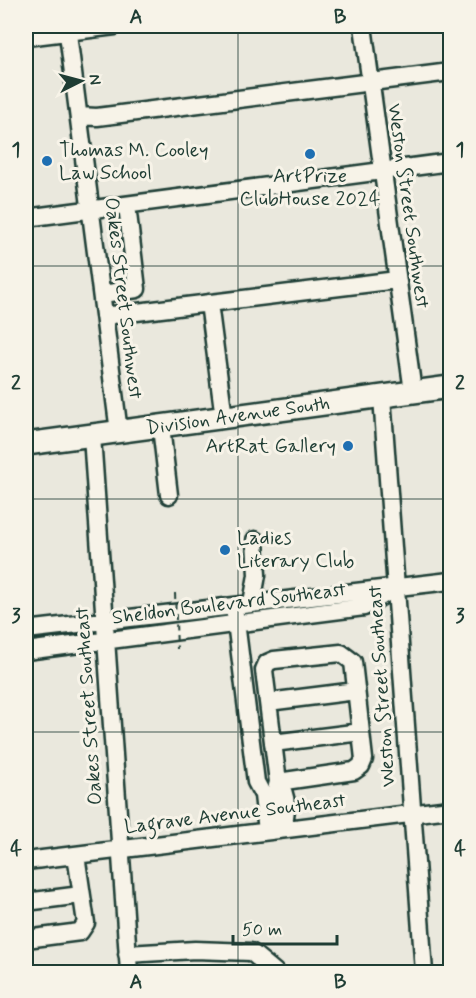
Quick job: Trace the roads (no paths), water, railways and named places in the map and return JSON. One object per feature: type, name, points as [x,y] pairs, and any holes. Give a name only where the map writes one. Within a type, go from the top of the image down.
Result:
[{"type":"main road","name":"Division Avenue South","points":[[26,444],[450,387]]},
{"type":"street","points":[[26,37],[68,29],[115,26]]},
{"type":"street","name":"Weston Street Southwest","points":[[363,26],[413,392]]},
{"type":"street","name":"Oakes Street Southwest","points":[[68,29],[119,432]]},
{"type":"street","points":[[79,116],[97,117],[450,72]]},
{"type":"street","points":[[26,218],[450,162]]},
{"type":"street","points":[[102,294],[137,290],[127,205]]},
{"type":"street","points":[[104,316],[397,280]]},
{"type":"street","points":[[208,303],[224,418]]},
{"type":"street","name":"Weston Street Southeast","points":[[382,397],[423,972]]},
{"type":"street","points":[[161,427],[169,495]]},
{"type":"street","name":"Oakes Street Southeast","points":[[92,436],[129,972]]},
{"type":"street","points":[[252,603],[257,575],[255,540]]},
{"type":"street","name":"Sheldon Boulevard Southeast","points":[[26,630],[450,581]]},
{"type":"street","name":"Sheldon Boulevard Southeast","points":[[26,651],[364,607],[396,587]]},
{"type":"street","points":[[234,605],[256,782],[275,830]]},
{"type":"street","points":[[275,830],[287,814],[284,791],[278,782],[264,670],[267,663],[274,660],[342,653],[353,662],[364,759],[361,766],[354,771],[278,782]]},
{"type":"street","points":[[268,702],[356,691]]},
{"type":"street","points":[[273,743],[361,732]]},
{"type":"street","name":"Lagrave Avenue Southeast","points":[[26,861],[450,809]]},
{"type":"street","points":[[26,939],[80,932],[86,923],[76,855]]},
{"type":"street","points":[[26,902],[81,895]]},
{"type":"street","points":[[127,954],[195,950],[251,952],[275,972]]},
{"type":"place","name":"ArtPrize ClubHouse 2024","points":[[310,154]]},
{"type":"place","name":"Thomas M. Cooley Law School","points":[[47,161]]},
{"type":"place","name":"ArtRat Gallery","points":[[348,446]]},
{"type":"place","name":"Ladies Literary Club","points":[[225,550]]}]
